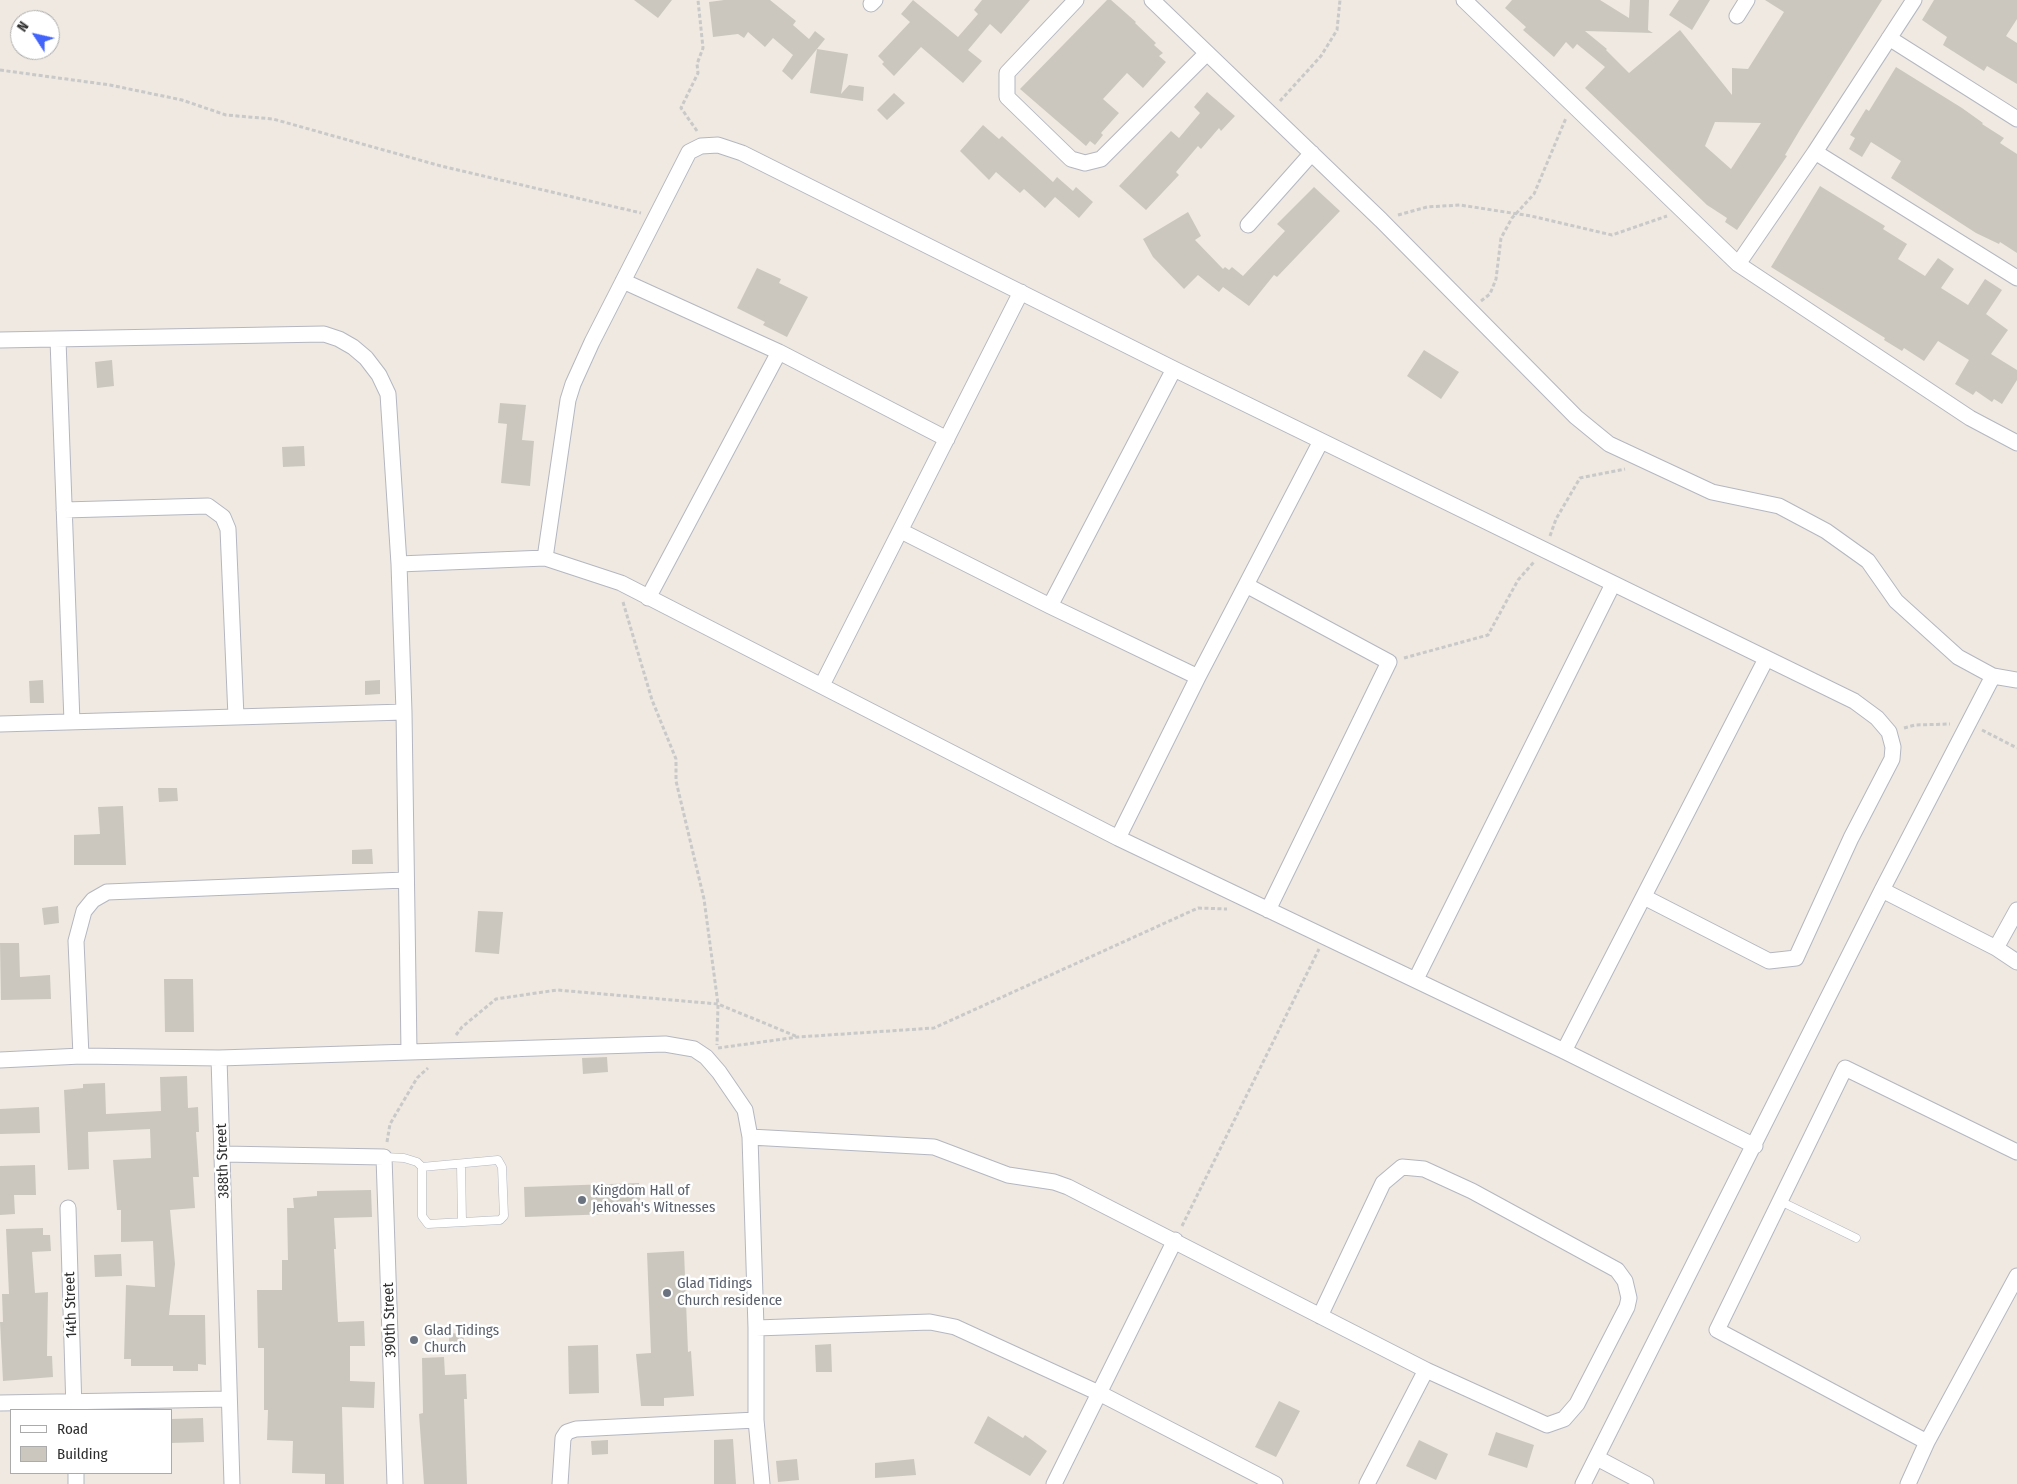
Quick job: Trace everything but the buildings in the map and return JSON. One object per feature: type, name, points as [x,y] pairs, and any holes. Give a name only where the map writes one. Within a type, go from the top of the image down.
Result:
[{"type":"street","points":[[1076,0],[1007,73],[1007,97],[1071,159],[1085,163],[1101,159],[1207,53]]},
{"type":"street","points":[[1152,0],[1381,220],[1473,311],[1576,418],[1609,444],[1712,492],[1779,506],[1826,531],[1868,561],[1896,601],[1958,657],[1993,676],[2017,680]]},
{"type":"street","points":[[1464,0],[1738,264],[1970,418],[2017,443]]},
{"type":"street","points":[[1737,16],[1747,0]]},
{"type":"street","points":[[1738,264],[1815,152],[1914,0]]},
{"type":"street","points":[[1889,38],[2017,120]]},
{"type":"street","points":[[545,558],[568,400],[592,342],[688,152],[701,146],[718,145],[742,153],[1320,441],[1854,701],[1877,718],[1889,732],[1893,747],[1892,759],[1852,838],[1796,958],[1769,961],[1644,897]]},
{"type":"street","points":[[1815,152],[2017,278]]},
{"type":"street","points":[[1248,225],[1312,153]]},
{"type":"street","points":[[623,281],[779,352],[947,439]]},
{"type":"street","points":[[822,685],[1021,292]]},
{"type":"street","points":[[0,340],[324,334],[339,339],[353,347],[366,358],[380,375],[388,394],[400,564],[409,1051]]},
{"type":"street","points":[[58,340],[72,722]]},
{"type":"street","points":[[648,598],[779,352]]},
{"type":"street","points":[[1050,606],[1174,369]]},
{"type":"street","points":[[1118,838],[1198,676],[1320,441]]},
{"type":"street","points":[[64,510],[208,506],[223,517],[228,529],[236,717]]},
{"type":"street","points":[[901,531],[1050,606],[1198,676]]},
{"type":"street","points":[[400,564],[545,558],[621,583],[1118,838],[1564,1050],[1755,1146]]},
{"type":"street","points":[[1416,979],[1613,584]]},
{"type":"street","points":[[1246,585],[1389,662],[1268,910]]},
{"type":"street","points":[[1564,1050],[1766,659]]},
{"type":"street","points":[[1584,1484],[1882,890],[1993,676]]},
{"type":"street","points":[[0,724],[404,712]]},
{"type":"street","points":[[81,1056],[76,941],[84,911],[93,900],[107,892],[405,880]]},
{"type":"street","points":[[1882,890],[1996,948],[2017,962]]},
{"type":"street","points":[[1996,948],[2017,910]]},
{"type":"street","points":[[0,1060],[81,1056],[219,1058],[665,1044],[711,1053],[719,1072],[745,1110],[750,1137],[756,1328],[756,1420],[762,1484]]},
{"type":"street","name":"388th Street","points":[[219,1058],[232,1484]]},
{"type":"street","points":[[1928,1442],[1717,1330],[1845,1068],[2017,1152]]},
{"type":"street","points":[[750,1137],[934,1147],[1008,1176],[1054,1182],[1068,1187],[1175,1240],[1320,1316],[1426,1370],[1547,1425],[1556,1423],[1571,1413],[1577,1404],[1627,1307],[1629,1298],[1625,1281],[1617,1270],[1472,1191],[1424,1169],[1402,1167],[1383,1183],[1320,1316]]},
{"type":"street","points":[[223,1154],[384,1157]]},
{"type":"street","name":"390th Street","points":[[384,1157],[395,1484]]},
{"type":"street","name":"14th Street","points":[[68,1208],[74,1406]]},
{"type":"street","points":[[1054,1484],[1175,1240]]},
{"type":"street","points":[[1908,1484],[1928,1442],[2017,1276]]},
{"type":"street","points":[[756,1328],[930,1322],[955,1327],[1100,1394],[1275,1484]]},
{"type":"street","points":[[1367,1484],[1426,1370]]},
{"type":"street","points":[[0,1403],[74,1406],[229,1399]]},
{"type":"street","points":[[560,1484],[563,1438],[567,1432],[576,1429],[756,1420]]},
{"type":"street","points":[[1597,1458],[1646,1484]]},
{"type":"lane","points":[[384,1157],[404,1158],[417,1162],[422,1167],[422,1216],[428,1224],[500,1220],[504,1216],[500,1163],[498,1160],[422,1167]]},
{"type":"lane","points":[[461,1164],[462,1222]]},
{"type":"lane","points":[[1780,1201],[1856,1238]]},
{"type":"path","points":[[688,152],[698,129],[681,108],[698,73],[697,64],[703,48],[698,0]]},
{"type":"path","points":[[1269,112],[1303,78],[1337,30],[1340,0]]},
{"type":"path","points":[[0,70],[110,85],[182,100],[226,115],[273,119],[441,166],[656,217]]},
{"type":"path","points":[[1473,311],[1490,294],[1496,279],[1502,238],[1516,214],[1534,194],[1554,150],[1571,104]]},
{"type":"path","points":[[1381,220],[1427,207],[1460,205],[1516,214],[1612,235],[1682,210]]},
{"type":"path","points":[[1389,662],[1488,635],[1518,580],[1544,550],[1556,519],[1580,478],[1651,464]]},
{"type":"path","points":[[621,583],[623,605],[637,652],[676,759],[676,781],[704,899],[718,1004],[711,1053],[798,1037],[934,1028],[1198,908],[1228,909]]},
{"type":"path","points":[[1889,732],[1915,725],[1968,723],[2017,748]]},
{"type":"path","points":[[1175,1240],[1326,936]]},
{"type":"place","name":"Kingdom Hall of Jehovah's Witnesses","points":[[582,1200]]},
{"type":"place","name":"Glad Tidings Church residence","points":[[667,1293]]},
{"type":"place","name":"Glad Tidings Church","points":[[414,1340]]}]
